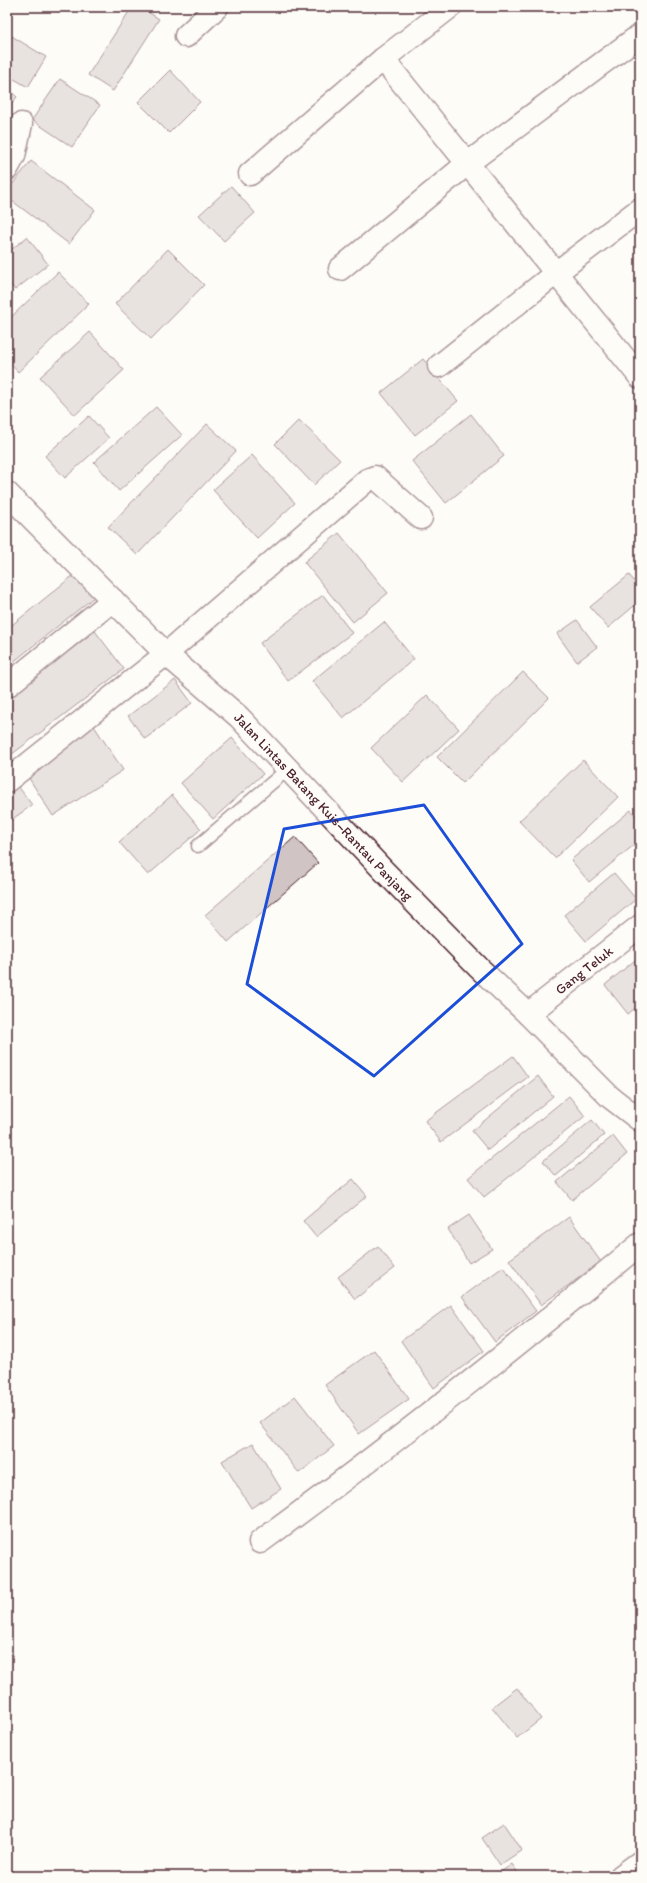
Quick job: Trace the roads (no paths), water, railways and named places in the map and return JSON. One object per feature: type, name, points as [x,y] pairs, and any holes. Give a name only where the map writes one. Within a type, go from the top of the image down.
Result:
[{"type":"street","points":[[186,36],[217,7]]},
{"type":"street","points":[[250,174],[383,59],[450,7]]},
{"type":"street","points":[[340,269],[468,163],[640,35]]},
{"type":"street","points":[[383,59],[640,377]]},
{"type":"street","points":[[7,169],[14,156],[21,124]]},
{"type":"street","points":[[439,366],[556,272],[640,209]]},
{"type":"street","points":[[7,781],[166,654],[367,480],[375,477],[421,518]]},
{"type":"street","name":"Jalan Lintas Batang Kuis–Rantau Panjang","points":[[7,493],[166,654],[239,717],[289,768],[384,871],[479,968],[528,1014],[610,1097],[637,1113]]},
{"type":"street","points":[[7,686],[113,600]]},
{"type":"street","name":"Gang Teluk","points":[[528,1014],[640,926]]},
{"type":"street","points":[[260,1542],[381,1452],[542,1326],[640,1244]]},
{"type":"street","points":[[621,1876],[640,1862]]},
{"type":"lane","points":[[198,846],[289,768]]}]
